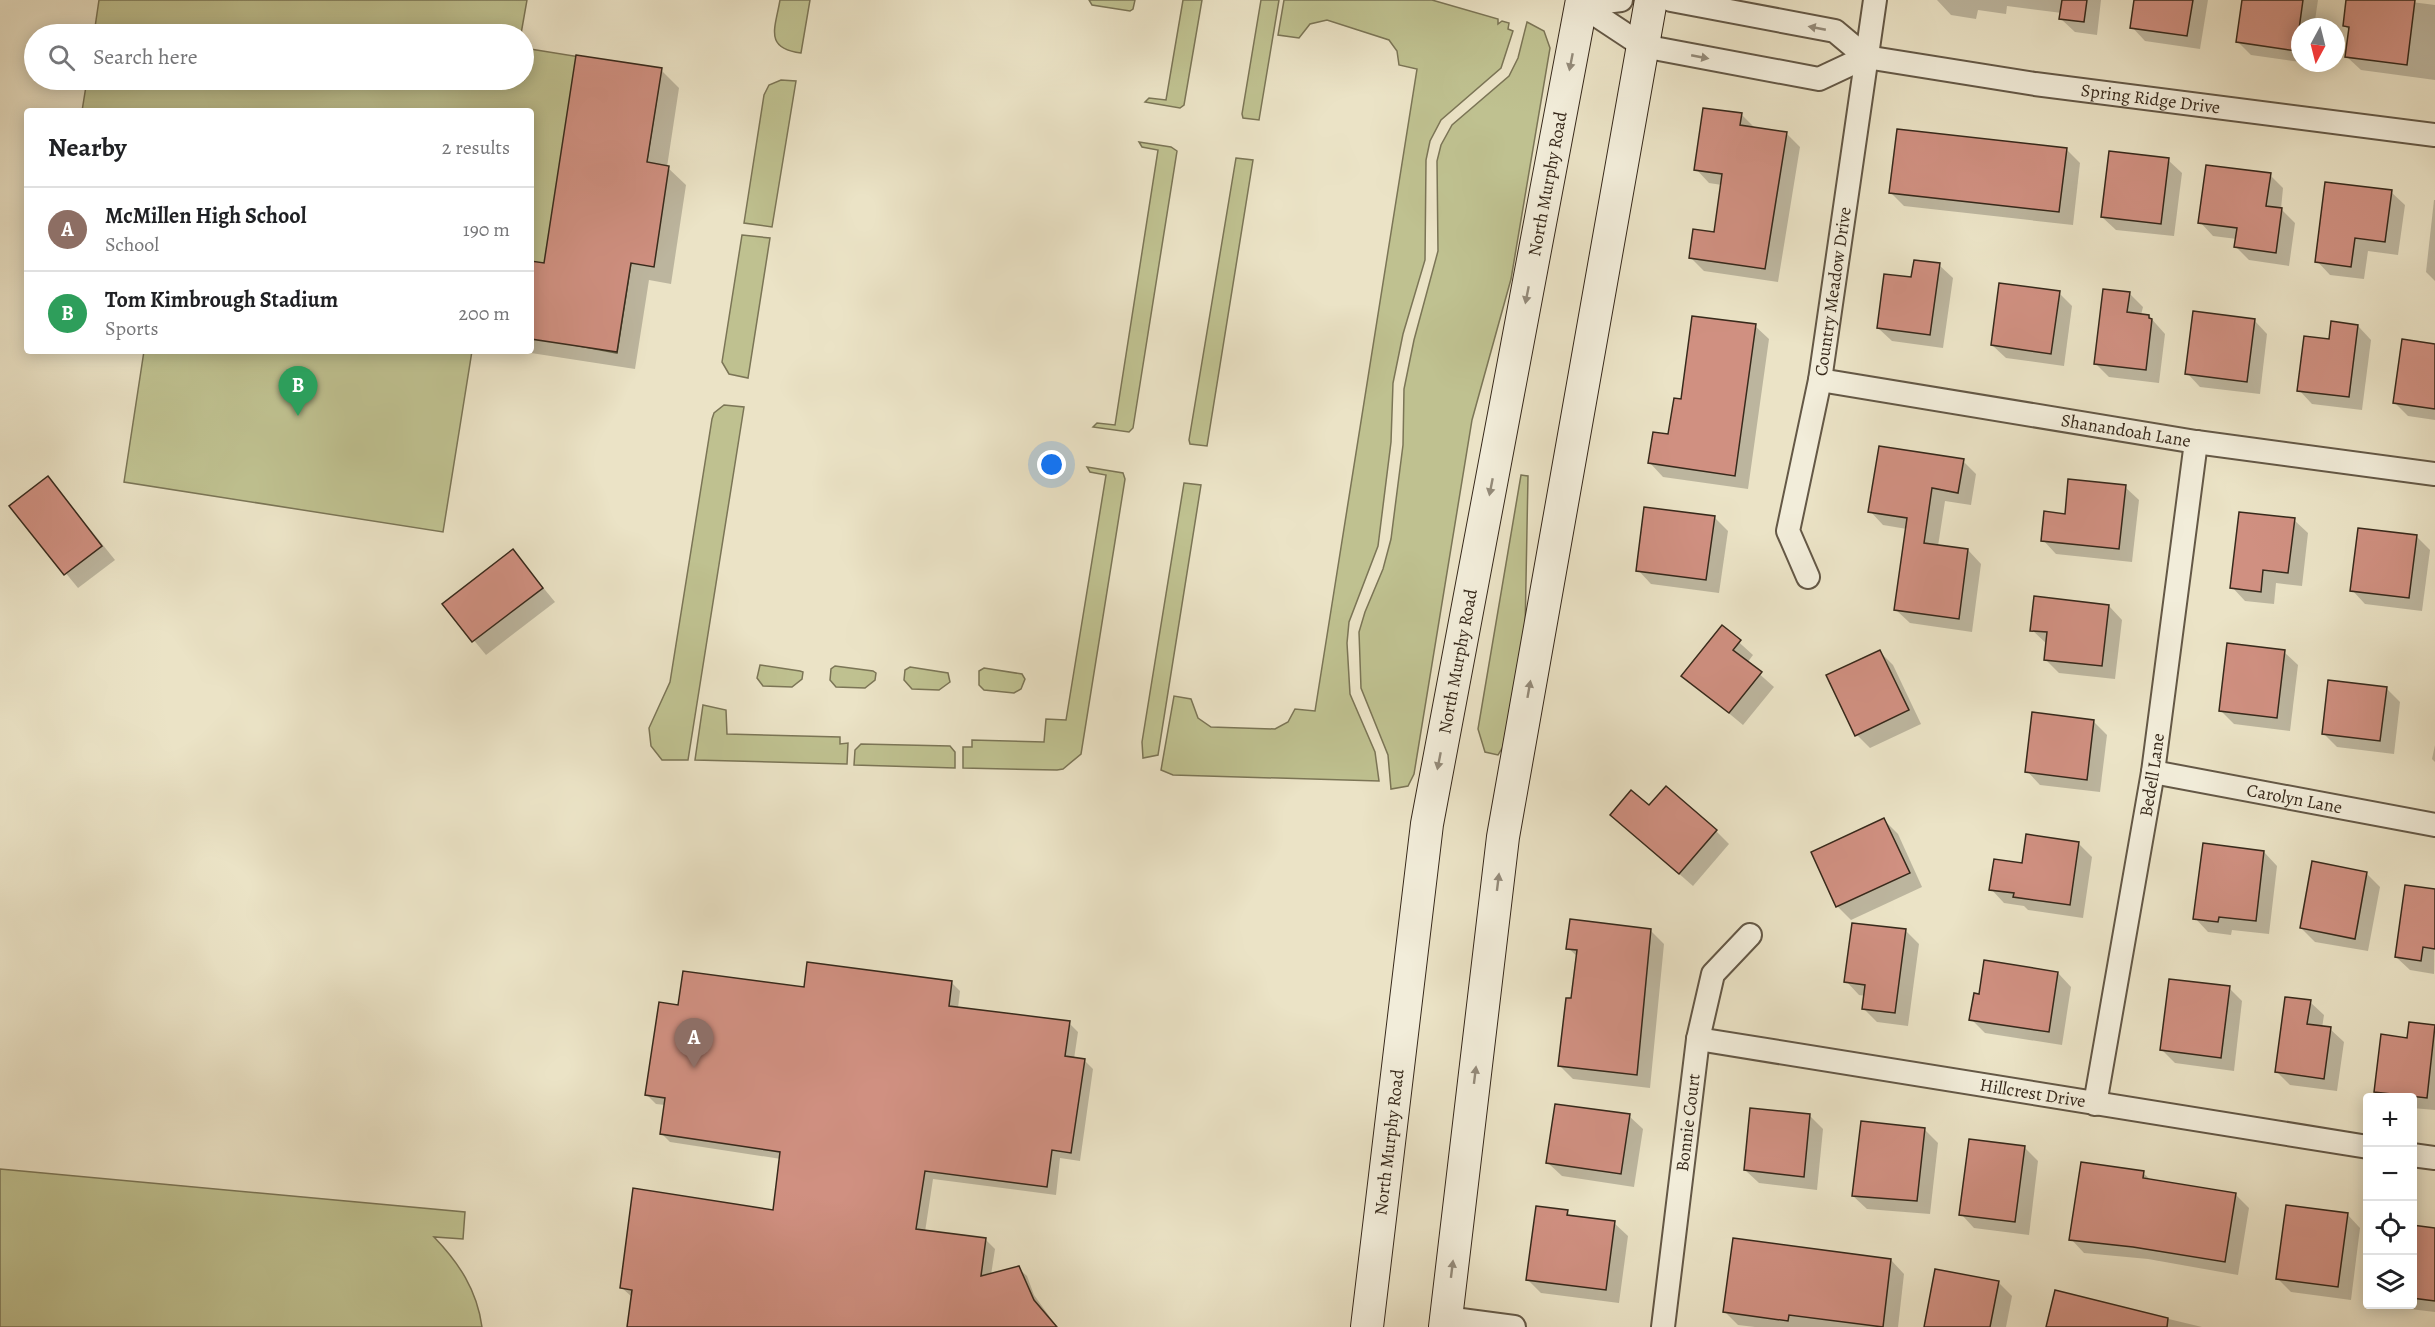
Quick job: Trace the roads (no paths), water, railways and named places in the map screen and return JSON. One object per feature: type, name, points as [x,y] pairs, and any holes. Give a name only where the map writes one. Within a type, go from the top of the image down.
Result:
[{"type":"main road","points":[[1446,1322],[1503,837],[1651,0]]},
{"type":"main road","name":"North Murphy Road","points":[[1368,1327],[1427,824],[1582,2]]},
{"type":"street","points":[[1582,2],[1621,0]]},
{"type":"street","points":[[1582,2],[1643,46],[1819,79],[1866,57],[1835,31],[1671,0]]},
{"type":"street","name":"Country Meadow Drive","points":[[1808,577],[1788,531],[1820,380],[1875,0]]},
{"type":"street","name":"Spring Ridge Drive","points":[[1866,57],[2035,84],[2435,135]]},
{"type":"street","name":"Shanandoah Lane","points":[[1820,380],[2196,442],[2435,474]]},
{"type":"street","name":"Bedell Lane","points":[[2095,1104],[2153,772],[2196,442]]},
{"type":"street","name":"Carolyn Lane","points":[[2153,772],[2435,825]]},
{"type":"street","name":"Bonnie Court","points":[[1663,1327],[1698,1039],[1713,974],[1750,935]]},
{"type":"street","name":"Hillcrest Drive","points":[[1698,1039],[2363,1147]]},
{"type":"street","points":[[2417,1156],[2435,1158]]},
{"type":"street","points":[[1446,1322],[1514,1327]]},
{"type":"place","name":"Tom Kimbrough Stadium","points":[[298,416]]},
{"type":"place","name":"McMillen High School","points":[[694,1068]]}]
